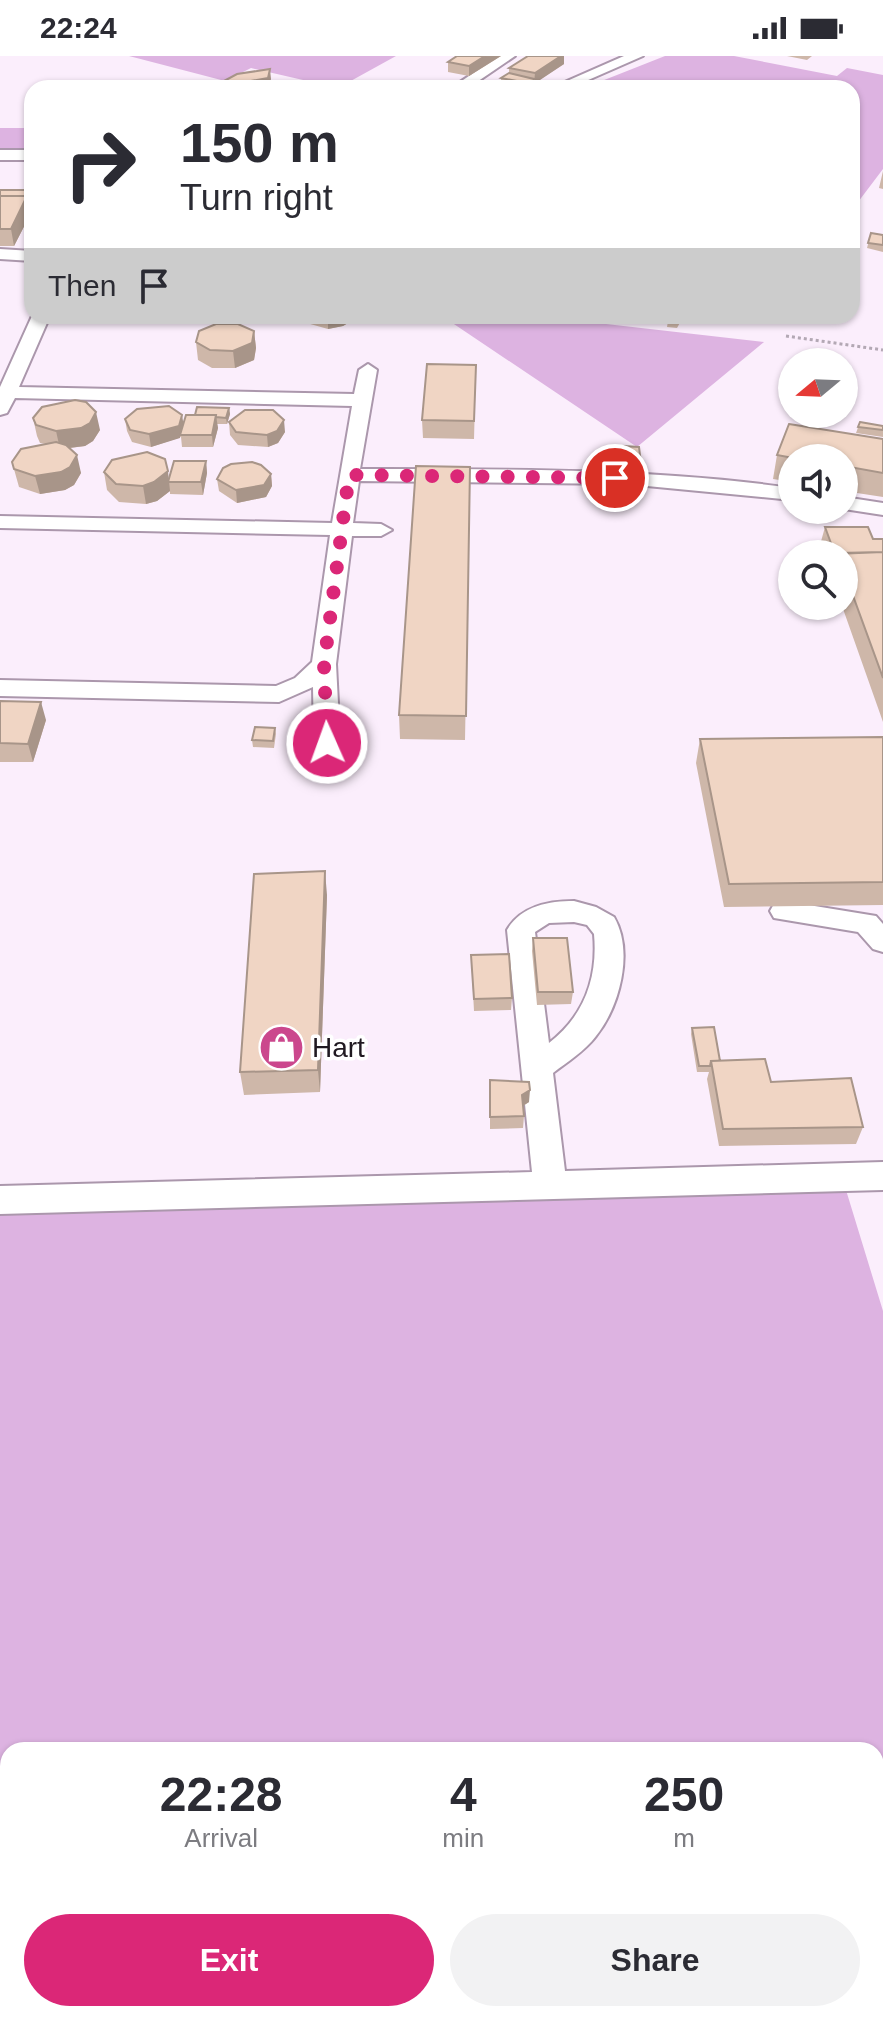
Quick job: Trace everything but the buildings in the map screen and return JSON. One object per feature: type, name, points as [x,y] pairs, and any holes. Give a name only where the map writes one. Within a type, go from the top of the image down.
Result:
[{"type":"street","points":[[470,80],[508,56]]},
{"type":"street","points":[[577,80],[636,56]]},
{"type":"street","points":[[574,62],[604,69]]},
{"type":"street","points":[[0,155],[24,155]]},
{"type":"street","points":[[0,254],[24,256]]},
{"type":"street","points":[[37,324],[4,400],[362,400]]},
{"type":"street","points":[[327,743],[324,664],[340,528],[368,370]]},
{"type":"street","points":[[349,475],[642,478],[711,481],[778,492]]},
{"type":"street","points":[[858,505],[883,509]]},
{"type":"street","points":[[0,522],[381,530]]},
{"type":"street","points":[[0,688],[279,694],[303,683],[324,664]]},
{"type":"street","points":[[784,911],[866,923],[883,942]]},
{"type":"street","points":[[537,1069],[585,1029],[599,1006],[611,944],[607,928],[599,919],[558,913],[535,916],[525,922],[521,930],[550,1185]]},
{"type":"street","points":[[0,1200],[883,1176]]},
{"type":"path","points":[[786,336],[883,350]]},
{"type":"shaded area","points":[[129,56],[396,56],[352,80],[303,80],[251,68],[221,80]]},
{"type":"shaded area","points":[[665,56],[734,56],[837,76],[847,68],[883,75],[883,169],[860,199],[860,80],[604,80]]},
{"type":"shaded area","points":[[0,128],[24,128],[24,160],[0,159]]},
{"type":"shaded area","points":[[454,324],[606,324],[764,342],[637,447]]},
{"type":"shaded area","points":[[842,1177],[883,1311],[883,1742],[0,1742],[0,1201]]},
{"type":"place","name":"Hart","points":[[281,1047]]},
{"type":"route","points":[[327,743],[324,664],[349,475],[615,478]]}]
